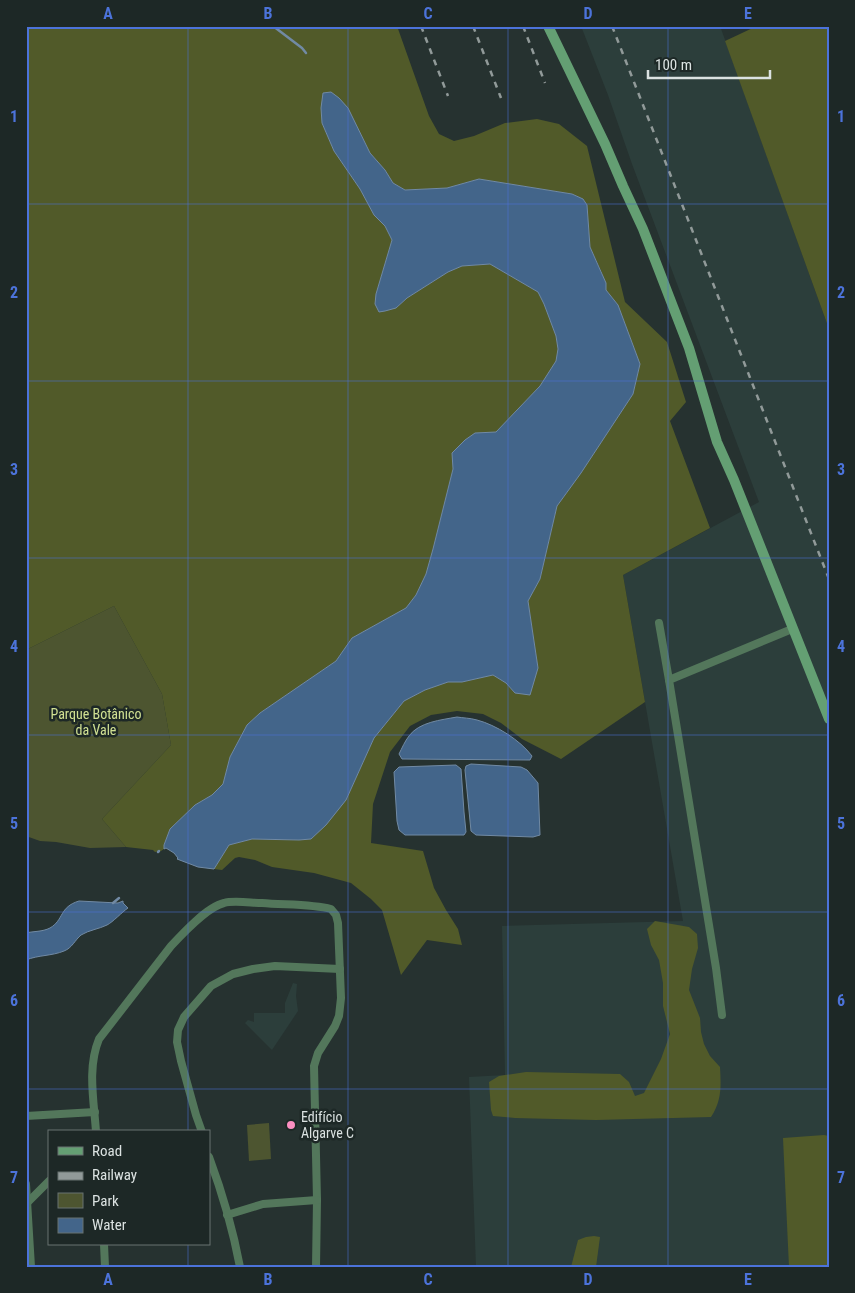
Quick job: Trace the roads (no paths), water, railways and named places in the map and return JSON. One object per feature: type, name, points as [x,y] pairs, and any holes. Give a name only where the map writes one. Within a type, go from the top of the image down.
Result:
[{"type":"street","points":[[548,26],[605,144],[643,229],[690,348],[717,442],[734,480],[829,719]]},
{"type":"street","points":[[659,623],[716,968],[722,1015]]},
{"type":"street","points":[[669,680],[792,628]]},
{"type":"street","points":[[96,1130],[92,1065],[98,1039],[171,946],[203,914],[224,902],[331,909],[336,915],[338,924],[340,998],[339,1016],[318,1053],[314,1066],[317,1200],[316,1267]]},
{"type":"street","points":[[201,1130],[177,1042],[178,1030],[184,1017],[211,986],[233,974],[275,966],[340,969]]},
{"type":"street","points":[[26,1116],[95,1112]]},
{"type":"street","points":[[210,1160],[237,1249],[240,1267]]},
{"type":"street","points":[[27,1203],[48,1181]]},
{"type":"street","points":[[26,1184],[31,1267]]},
{"type":"street","points":[[227,1215],[263,1204],[317,1200]]},
{"type":"street","points":[[104,1246],[105,1267]]},
{"type":"water","points":[[331,92],[348,108],[370,153],[385,170],[393,183],[405,190],[447,188],[479,179],[572,194],[583,199],[587,205],[590,247],[606,283],[606,290],[618,305],[640,364],[633,394],[557,506],[540,579],[528,601],[538,668],[530,695],[515,693],[506,683],[493,675],[462,682],[448,682],[425,690],[404,701],[374,738],[346,800],[326,825],[311,839],[252,839],[229,845],[214,869],[198,867],[177,859],[174,853],[166,848],[164,849],[170,829],[195,805],[212,795],[223,784],[230,757],[247,725],[260,713],[336,661],[352,638],[406,608],[416,595],[426,574],[453,469],[452,453],[475,433],[496,432],[540,386],[556,361],[558,349],[556,336],[538,292],[490,264],[462,266],[448,272],[407,298],[396,308],[379,312],[375,304],[376,294],[392,240],[385,226],[374,215],[360,189],[334,151],[322,123],[323,93]]},
{"type":"water","points":[[457,717],[477,720],[500,729],[527,750],[532,756],[530,760],[402,759],[399,754],[413,731],[431,722]]},
{"type":"water","points":[[471,764],[521,767],[527,770],[538,783],[540,835],[533,837],[476,835],[471,831],[465,770],[466,766]]},
{"type":"water","points":[[456,765],[461,769],[466,832],[464,835],[405,835],[399,830],[397,821],[394,772],[399,767]]},
{"type":"water","points":[[79,901],[118,903],[123,901],[128,908],[107,925],[81,935],[67,950],[26,960],[26,933],[50,928],[58,921],[68,907]]},
{"type":"waterway","points":[[273,26],[306,53]]},
{"type":"waterway","points":[[113,903],[119,898]]},
{"type":"railway","points":[[421,26],[448,96]]},
{"type":"railway","points":[[473,26],[501,98]]},
{"type":"railway","points":[[523,26],[545,83]]},
{"type":"railway","points":[[612,26],[829,579]]},
{"type":"place","name":"Edifício Algarve C","points":[[291,1125]]},
{"type":"park label","name":"Parque Botânico da Vale","points":[[96,722]]}]
